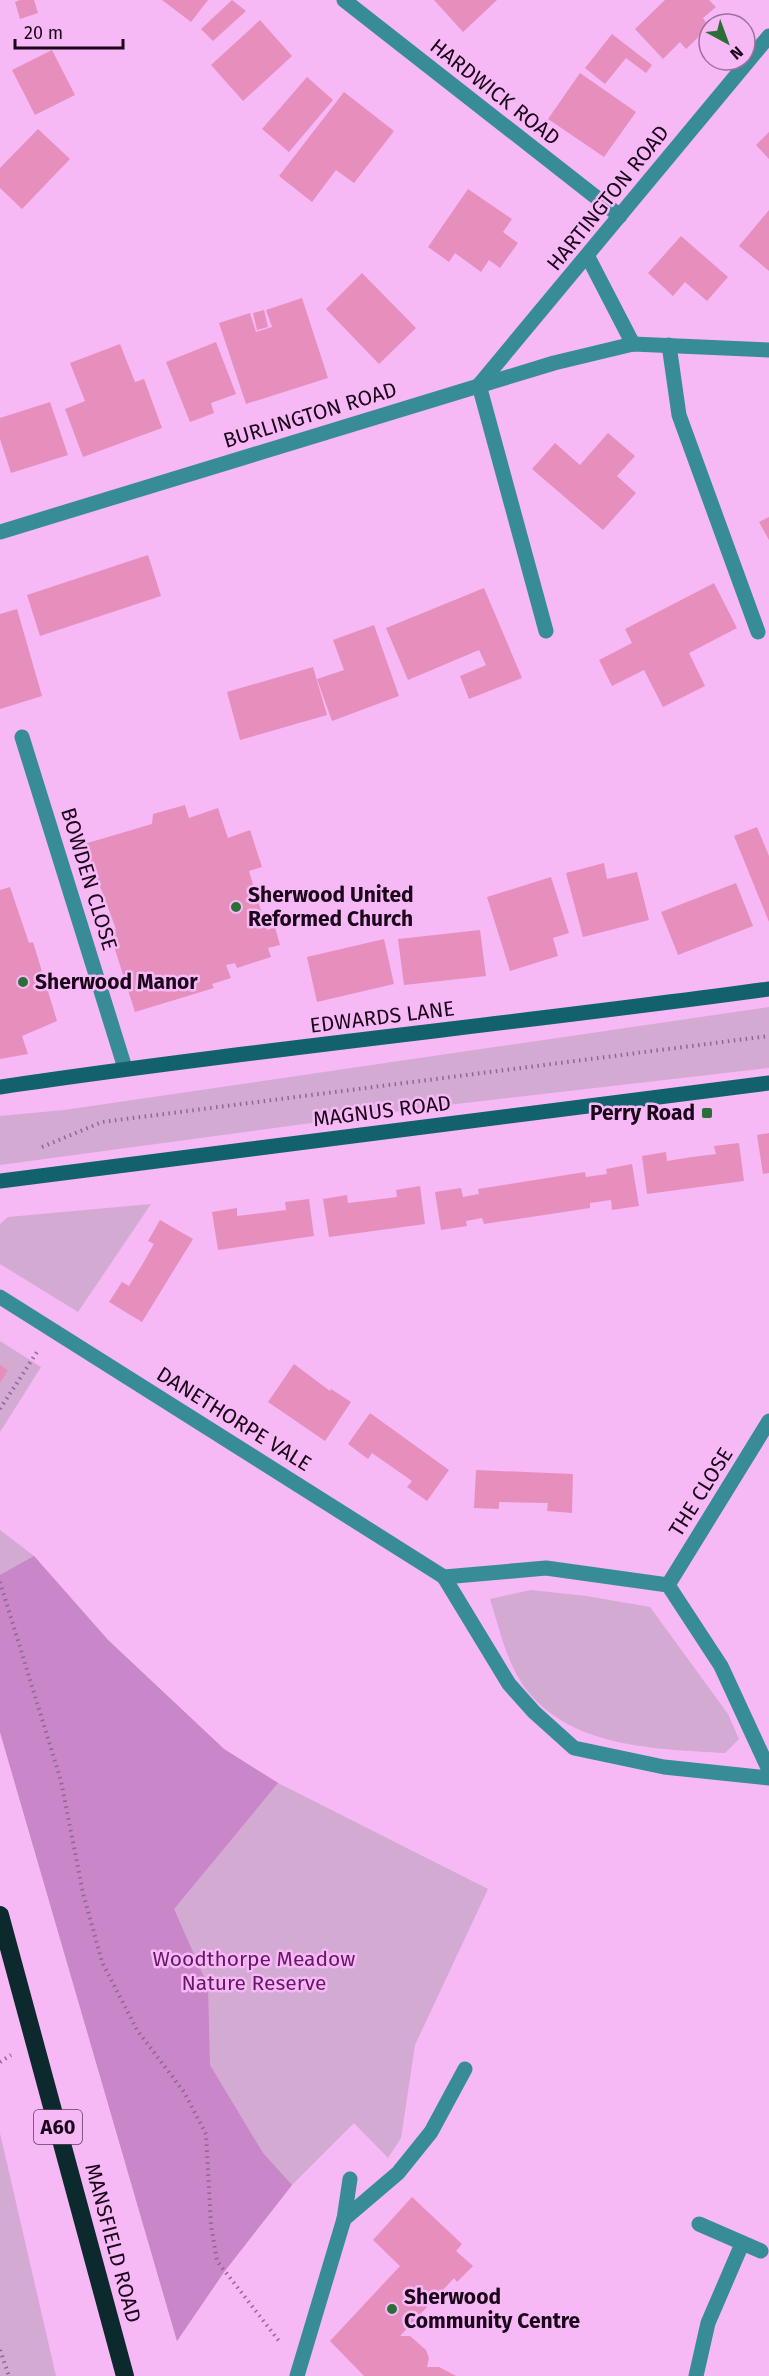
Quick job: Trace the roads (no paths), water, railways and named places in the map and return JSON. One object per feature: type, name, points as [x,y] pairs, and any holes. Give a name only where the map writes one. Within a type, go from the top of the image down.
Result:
[{"type":"highway","name":"MANSFIELD ROAD","points":[[0,1918],[126,2376]]},
{"type":"street","name":"HARDWICK ROAD","points":[[344,0],[620,216]]},
{"type":"street","name":"HARTINGTON ROAD","points":[[479,385],[588,257],[769,36]]},
{"type":"street","points":[[588,257],[633,344]]},
{"type":"street","name":"BURLINGTON ROAD","points":[[0,532],[479,385],[554,363],[633,344],[769,350]]},
{"type":"street","points":[[669,345],[679,416],[758,632]]},
{"type":"street","points":[[479,385],[546,631]]},
{"type":"street","name":"BOWDEN CLOSE","points":[[22,736],[125,1068]]},
{"type":"street","name":"EDWARDS LANE","points":[[0,1087],[125,1068],[586,1014],[769,990]]},
{"type":"street","name":"MAGNUS ROAD","points":[[0,1181],[769,1083]]},
{"type":"street","name":"DANETHORPE VALE","points":[[0,1297],[444,1577],[509,1684],[534,1712],[574,1748],[664,1767],[769,1778]]},
{"type":"street","name":"THE CLOSE","points":[[668,1586],[769,1421]]},
{"type":"street","points":[[444,1577],[546,1568],[668,1586],[721,1666],[769,1770]]},
{"type":"street","points":[[344,2219],[398,2173],[431,2132],[465,2069]]},
{"type":"street","points":[[298,2372],[344,2219],[350,2179]]},
{"type":"street","points":[[699,2224],[760,2251]]},
{"type":"street","points":[[696,2376],[708,2324],[742,2244]]},
{"type":"place","name":"Sherwood United Reformed Church","points":[[236,907]]},
{"type":"place","name":"Sherwood Manor","points":[[23,982]]},
{"type":"place","name":"Perry Road","points":[[707,1113]]},
{"type":"place","name":"Sherwood Community Centre","points":[[392,2309]]},
{"type":"park label","name":"Woodthorpe Meadow Nature Reserve","points":[[254,1971]]}]
